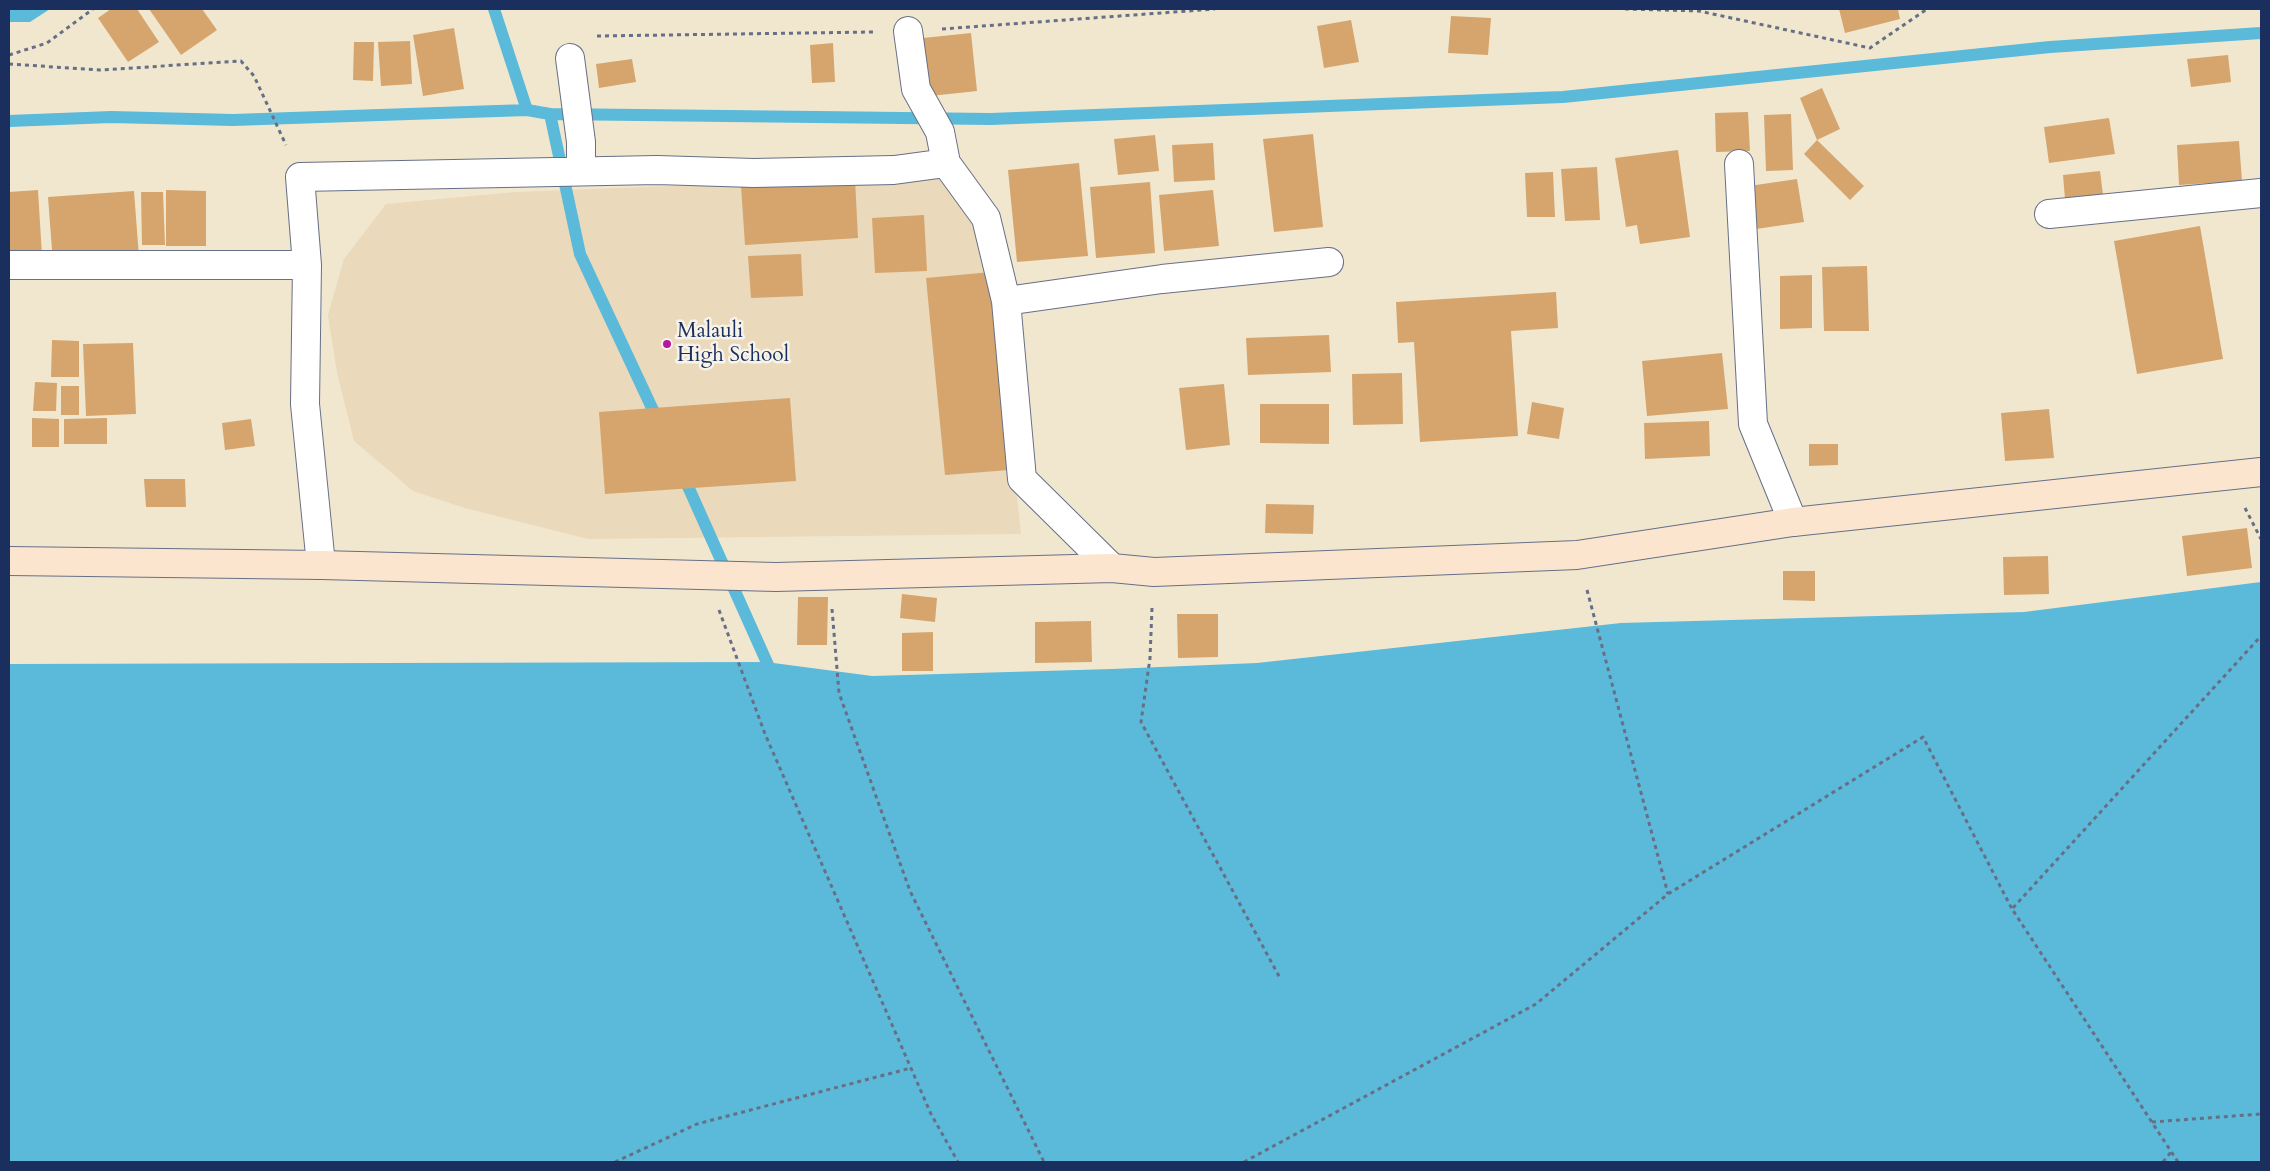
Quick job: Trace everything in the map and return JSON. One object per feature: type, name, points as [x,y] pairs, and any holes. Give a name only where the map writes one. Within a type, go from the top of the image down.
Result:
[{"type":"street","points":[[908,31],[916,89],[940,132],[946,164],[986,218],[1006,301],[1022,479],[1112,568]]},
{"type":"street","points":[[570,58],[581,142],[576,172]]},
{"type":"street","points":[[321,565],[306,404],[307,265],[300,177],[656,170],[754,174],[894,170],[946,164]]},
{"type":"street","points":[[1739,164],[1753,424],[1793,522]]},
{"type":"street","points":[[2049,214],[2261,194]]},
{"type":"street","points":[[1006,301],[1162,279],[1328,262]]},
{"type":"street","points":[[9,265],[307,265]]},
{"type":"street","points":[[9,561],[321,565],[776,577],[1112,568],[1154,572],[1577,555],[1793,522],[2261,472]]},
{"type":"path","points":[[9,55],[47,43],[93,9]]},
{"type":"path","points":[[570,58],[572,36],[908,31],[1215,9]]},
{"type":"path","points":[[1625,9],[1699,11],[1870,48],[1927,9]]},
{"type":"path","points":[[1699,11],[1704,9]]},
{"type":"path","points":[[9,64],[100,70],[242,61],[254,76],[278,129]]},
{"type":"path","points":[[1577,555],[1668,894]]},
{"type":"path","points":[[1154,572],[1150,658],[1141,722],[1280,978]]},
{"type":"path","points":[[711,575],[765,734],[931,1114],[958,1162]]},
{"type":"path","points":[[830,577],[839,693],[910,891],[1044,1162]]},
{"type":"path","points":[[2012,909],[2261,636]]},
{"type":"path","points":[[1244,1162],[1536,1004],[1668,894],[1923,737],[2012,909],[2178,1162]]},
{"type":"path","points":[[616,1162],[697,1124],[911,1068]]},
{"type":"path","points":[[2151,1122],[2261,1114]]},
{"type":"path","points":[[2163,1162],[2171,1152]]},
{"type":"shaded area","name":"Malauli High School","points":[[952,175],[994,277],[1021,534],[588,539],[465,508],[413,491],[354,441],[337,373],[328,315],[344,259],[386,204],[515,192]]},
{"type":"water","points":[[9,9],[50,9],[30,22],[9,22]]},
{"type":"water","points":[[2261,582],[2261,1162],[9,1162],[9,664],[766,662],[872,676],[1112,669],[1257,663],[1621,623],[2024,612]]},
{"type":"building","points":[[111,9],[137,9],[159,42],[128,62],[98,18]]},
{"type":"building","points":[[149,9],[202,9],[217,30],[181,55]]},
{"type":"building","points":[[1839,9],[1898,9],[1900,19],[1845,33]]},
{"type":"building","points":[[1451,16],[1491,18],[1488,55],[1448,53]]},
{"type":"building","points":[[1351,20],[1359,62],[1324,68],[1317,26]]},
{"type":"building","points":[[454,28],[464,89],[423,96],[413,35]]},
{"type":"building","points":[[971,33],[977,91],[930,96],[923,38]]},
{"type":"building","points":[[410,41],[412,84],[381,86],[378,42]]},
{"type":"building","points":[[354,42],[374,42],[373,81],[353,80]]},
{"type":"building","points":[[833,43],[835,82],[812,83],[810,45]]},
{"type":"building","points":[[2228,55],[2231,82],[2191,87],[2187,59]]},
{"type":"building","points":[[632,59],[636,82],[599,88],[596,64]]},
{"type":"building","points":[[1822,88],[1840,129],[1817,140],[1800,98]]},
{"type":"building","points":[[1748,112],[1750,151],[1716,152],[1715,113]]},
{"type":"building","points":[[1791,114],[1793,170],[1766,171],[1764,115]]},
{"type":"building","points":[[2109,118],[2115,154],[2049,163],[2044,127]]},
{"type":"building","points":[[1313,134],[1323,227],[1274,232],[1263,139]]},
{"type":"building","points":[[1155,135],[1159,171],[1118,175],[1114,139]]},
{"type":"building","points":[[1817,140],[1864,186],[1850,200],[1804,154]]},
{"type":"building","points":[[2239,141],[2242,181],[2179,185],[2177,145]]},
{"type":"building","points":[[1213,143],[1215,180],[1174,182],[1172,145]]},
{"type":"building","points":[[1678,150],[1690,237],[1640,244],[1637,225],[1626,227],[1615,158]]},
{"type":"building","points":[[1079,163],[1088,256],[1017,262],[1008,170]]},
{"type":"building","points":[[1597,167],[1600,220],[1565,221],[1561,169]]},
{"type":"building","points":[[2100,171],[2103,195],[2065,199],[2063,175]]},
{"type":"building","points":[[1553,172],[1555,217],[1527,217],[1525,173]]},
{"type":"building","points":[[855,179],[858,238],[745,245],[741,186]]},
{"type":"building","points":[[1797,179],[1804,222],[1756,229],[1749,186]]},
{"type":"building","points":[[1150,182],[1155,253],[1096,258],[1090,187]]},
{"type":"building","points":[[38,190],[42,256],[9,258],[9,192]]},
{"type":"building","points":[[166,190],[206,191],[206,246],[166,246]]},
{"type":"building","points":[[1213,190],[1219,246],[1164,251],[1159,195]]},
{"type":"building","points":[[134,191],[139,257],[53,263],[48,197]]},
{"type":"building","points":[[141,192],[163,192],[165,245],[142,245]]},
{"type":"building","points":[[924,215],[927,271],[875,273],[872,218]]},
{"type":"building","points":[[2200,226],[2223,359],[2137,374],[2114,241]]},
{"type":"building","points":[[801,254],[803,296],[751,298],[748,256]]},
{"type":"building","points":[[1867,266],[1869,331],[1824,331],[1822,267]]},
{"type":"building","points":[[991,272],[1009,470],[945,475],[926,278]]},
{"type":"building","points":[[1812,275],[1812,328],[1780,329],[1780,276]]},
{"type":"building","points":[[1556,292],[1558,328],[1511,331],[1518,436],[1420,442],[1414,342],[1398,343],[1396,302]]},
{"type":"building","points":[[1329,335],[1331,372],[1248,375],[1246,338]]},
{"type":"building","points":[[52,340],[79,341],[79,377],[51,377]]},
{"type":"building","points":[[133,343],[136,414],[86,416],[83,344]]},
{"type":"building","points":[[1722,353],[1728,409],[1647,416],[1642,361]]},
{"type":"building","points":[[1402,373],[1403,424],[1353,425],[1352,374]]},
{"type":"building","points":[[35,382],[57,383],[56,411],[33,411]]},
{"type":"building","points":[[1224,384],[1230,445],[1186,450],[1179,388]]},
{"type":"building","points":[[61,386],[79,386],[79,415],[61,415]]},
{"type":"building","points":[[790,398],[796,481],[605,494],[599,412]]},
{"type":"building","points":[[1532,402],[1564,408],[1559,439],[1527,434]]},
{"type":"building","points":[[1260,404],[1329,404],[1329,444],[1260,443]]},
{"type":"building","points":[[2049,409],[2054,458],[2005,461],[2001,413]]},
{"type":"building","points":[[32,418],[59,419],[59,447],[32,447]]},
{"type":"building","points":[[107,418],[107,444],[64,444],[64,419]]},
{"type":"building","points":[[251,419],[255,446],[225,450],[222,423]]},
{"type":"building","points":[[1709,421],[1710,456],[1645,459],[1644,423]]},
{"type":"building","points":[[1809,444],[1838,444],[1838,465],[1809,466]]},
{"type":"building","points":[[144,479],[185,479],[186,507],[146,507]]},
{"type":"building","points":[[1266,504],[1314,505],[1313,534],[1265,533]]},
{"type":"building","points":[[2247,528],[2252,568],[2187,576],[2182,536]]},
{"type":"building","points":[[2048,556],[2049,594],[2004,595],[2003,557]]},
{"type":"building","points":[[1783,571],[1815,571],[1815,601],[1783,600]]},
{"type":"building","points":[[902,594],[937,598],[935,622],[900,618]]},
{"type":"building","points":[[798,597],[828,597],[827,645],[797,645]]},
{"type":"building","points":[[1177,614],[1218,614],[1218,657],[1178,658]]},
{"type":"building","points":[[1091,621],[1092,662],[1035,663],[1035,622]]},
{"type":"building","points":[[933,632],[933,671],[902,671],[902,633]]},
{"type":"waterway","points":[[494,9],[527,110],[550,114],[580,254],[659,423]]},
{"type":"waterway","points":[[550,114],[991,119],[1563,97],[2050,47],[2261,33]]},
{"type":"waterway","points":[[9,121],[111,117],[233,120],[527,110]]},
{"type":"waterway","points":[[682,473],[773,676]]},
{"type":"place","name":"Malauli High School","points":[[667,344]]}]
